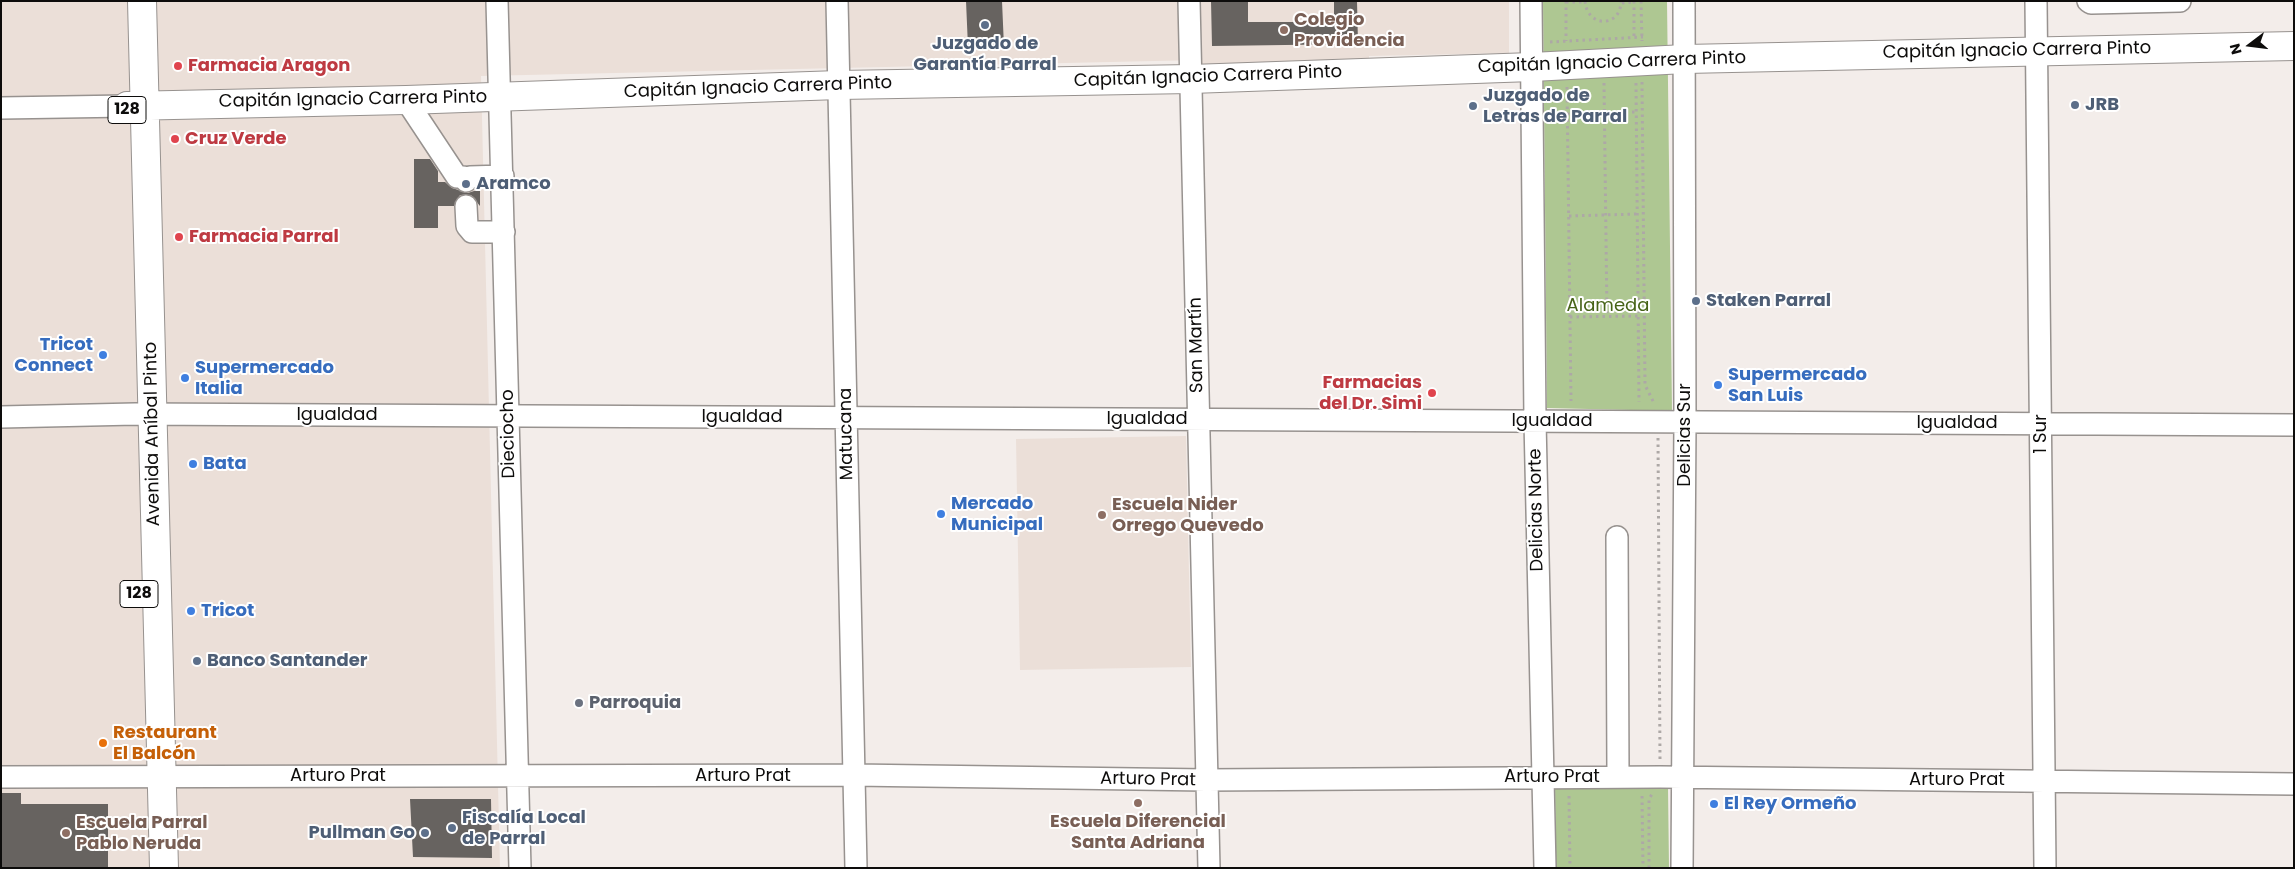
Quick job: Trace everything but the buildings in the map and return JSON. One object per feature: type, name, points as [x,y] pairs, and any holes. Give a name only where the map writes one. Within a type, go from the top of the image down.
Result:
[{"type":"main road","name":"Avenida Aníbal Pinto","points":[[133,8],[153,777],[164,868]]},
{"type":"main road","name":"Capitán Ignacio Carrera Pinto","points":[[136,106],[406,100],[839,85],[1191,79],[1532,67],[1685,58],[2294,46]]},
{"type":"main road","name":"Avenida Aníbal Pinto","points":[[146,868],[153,777]]},
{"type":"street","name":"Dieciocho","points":[[497,1],[520,868]]},
{"type":"street","name":"Matucana","points":[[837,1],[856,868]]},
{"type":"street","name":"San Martín","points":[[1189,1],[1209,868]]},
{"type":"street","name":"Delicias Norte","points":[[1532,1],[1535,411],[1545,868]]},
{"type":"street","name":"Delicias Sur","points":[[1682,868],[1674,778],[1676,422],[1685,58],[1684,1]]},
{"type":"street","name":"1 Sur","points":[[2036,1],[2045,868]]},
{"type":"street","points":[[2088,1],[2091,3],[2180,1]]},
{"type":"street","points":[[406,100],[457,177],[463,177],[466,182],[470,177],[503,176]]},
{"type":"street","name":"Capitán Ignacio Carrera Pinto","points":[[1,108],[136,106]]},
{"type":"street","points":[[466,206],[467,226],[472,232],[504,232]]},
{"type":"street","name":"Igualdad","points":[[1,417],[144,414],[1198,419],[1535,411],[1676,422],[2294,425]]},
{"type":"street","points":[[1617,537],[1618,777]]},
{"type":"street","name":"Arturo Prat","points":[[1,776],[854,775],[1206,780],[1618,777],[2294,784]]},
{"type":"path","points":[[1566,41],[1566,2],[1585,1],[1588,13],[1597,20],[1603,21],[1614,18],[1621,8],[1622,2],[1634,2],[1634,37]]},
{"type":"path","points":[[1636,76],[1639,402]]},
{"type":"path","points":[[1604,78],[1607,316]]},
{"type":"path","points":[[1567,79],[1571,401]]},
{"type":"path","points":[[1567,114],[1636,112]]},
{"type":"path","points":[[1569,216],[1637,214]]},
{"type":"path","points":[[1570,317],[1638,316]]},
{"type":"path","points":[[1535,411],[1571,401],[1581,401]]},
{"type":"path","points":[[1629,402],[1666,402],[1676,422]]},
{"type":"path","points":[[1643,868],[1642,793],[1666,793],[1674,778]]},
{"type":"path","points":[[1569,791],[1570,868]]},
{"type":"shaded area","points":[[1,1],[1509,1],[1509,53],[1369,56],[1369,59],[1201,65],[1200,60],[481,76],[500,868],[1,868]]},
{"type":"shaded area","name":"Escuela Nider Orrego Quevedo","points":[[1186,436],[1191,667],[1020,670],[1016,439]]},
{"type":"green space","name":"Alameda","points":[[1543,1],[1667,1],[1672,411],[1547,408]]},
{"type":"green space","points":[[1555,785],[1668,787],[1669,868],[1556,868]]},
{"type":"place","name":"Juzgado de Garantía Parral","points":[[985,25]]},
{"type":"place","name":"Colegio Providencia","points":[[1284,30]]},
{"type":"place","name":"Farmacia Aragon","points":[[178,66]]},
{"type":"place","name":"JRB","points":[[2075,105]]},
{"type":"place","name":"Juzgado de Letras de Parral","points":[[1473,106]]},
{"type":"place","name":"Cruz Verde","points":[[175,139]]},
{"type":"place","name":"Aramco","points":[[466,184]]},
{"type":"place","name":"Farmacia Parral","points":[[179,237]]},
{"type":"place","name":"Staken Parral","points":[[1696,301]]},
{"type":"place","name":"Tricot Connect","points":[[103,355]]},
{"type":"place","name":"Supermercado Italia","points":[[185,378]]},
{"type":"place","name":"Supermercado San Luis","points":[[1718,385]]},
{"type":"place","name":"Farmacias del Dr. Simi","points":[[1432,393]]},
{"type":"place","name":"Bata","points":[[193,464]]},
{"type":"place","name":"Mercado Municipal","points":[[941,514]]},
{"type":"place","name":"Escuela Nider Orrego Quevedo","points":[[1102,515]]},
{"type":"place","name":"Tricot","points":[[191,611]]},
{"type":"place","name":"Banco Santander","points":[[197,661]]},
{"type":"place","name":"Parroquia","points":[[579,703]]},
{"type":"place","name":"Restaurant El Balcón","points":[[103,743]]},
{"type":"place","name":"Escuela Diferencial Santa Adriana","points":[[1138,803]]},
{"type":"place","name":"El Rey Ormeño","points":[[1714,804]]},
{"type":"place","name":"Fiscalía Local de Parral","points":[[452,828]]},
{"type":"place","name":"Escuela Parral Pablo Neruda","points":[[66,833]]},
{"type":"place","name":"Pullman Go","points":[[425,833]]}]
